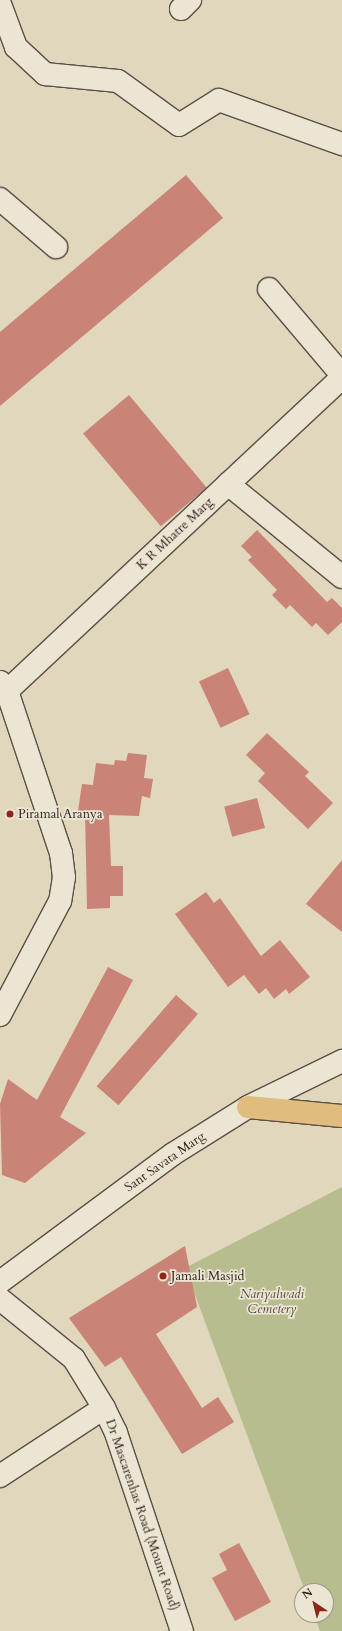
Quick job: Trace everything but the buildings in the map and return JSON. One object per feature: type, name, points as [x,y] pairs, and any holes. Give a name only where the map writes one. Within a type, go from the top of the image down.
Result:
[{"type":"main road","points":[[248,1107],[342,1116]]},
{"type":"street","points":[[0,4],[16,47],[45,74],[118,81],[179,125],[219,100],[342,144]]},
{"type":"street","points":[[0,199],[56,247]]},
{"type":"street","points":[[269,289],[342,376]]},
{"type":"street","name":"K R Mhatre Marg","points":[[3,686],[228,484],[342,376]]},
{"type":"street","points":[[228,484],[342,577]]},
{"type":"street","points":[[0,1015],[60,901],[64,877],[61,853],[3,686]]},
{"type":"street","name":"Sant Savata Marg","points":[[0,1282],[173,1154],[248,1107],[342,1061]]},
{"type":"street","name":"Dr Mascarenhas Road (Mount Road)","points":[[0,1299],[74,1359],[104,1408],[116,1433],[182,1631]]},
{"type":"street","points":[[0,1476],[104,1408]]},
{"type":"green space","name":"Nariyalwadi Cemetery","points":[[342,1187],[342,1631],[320,1631],[317,1623],[334,1623],[334,1583],[302,1583],[185,1268]]},
{"type":"place","name":"Piramal Aranya","points":[[10,814]]},
{"type":"place","name":"Jamali Masjid","points":[[163,1276]]}]
